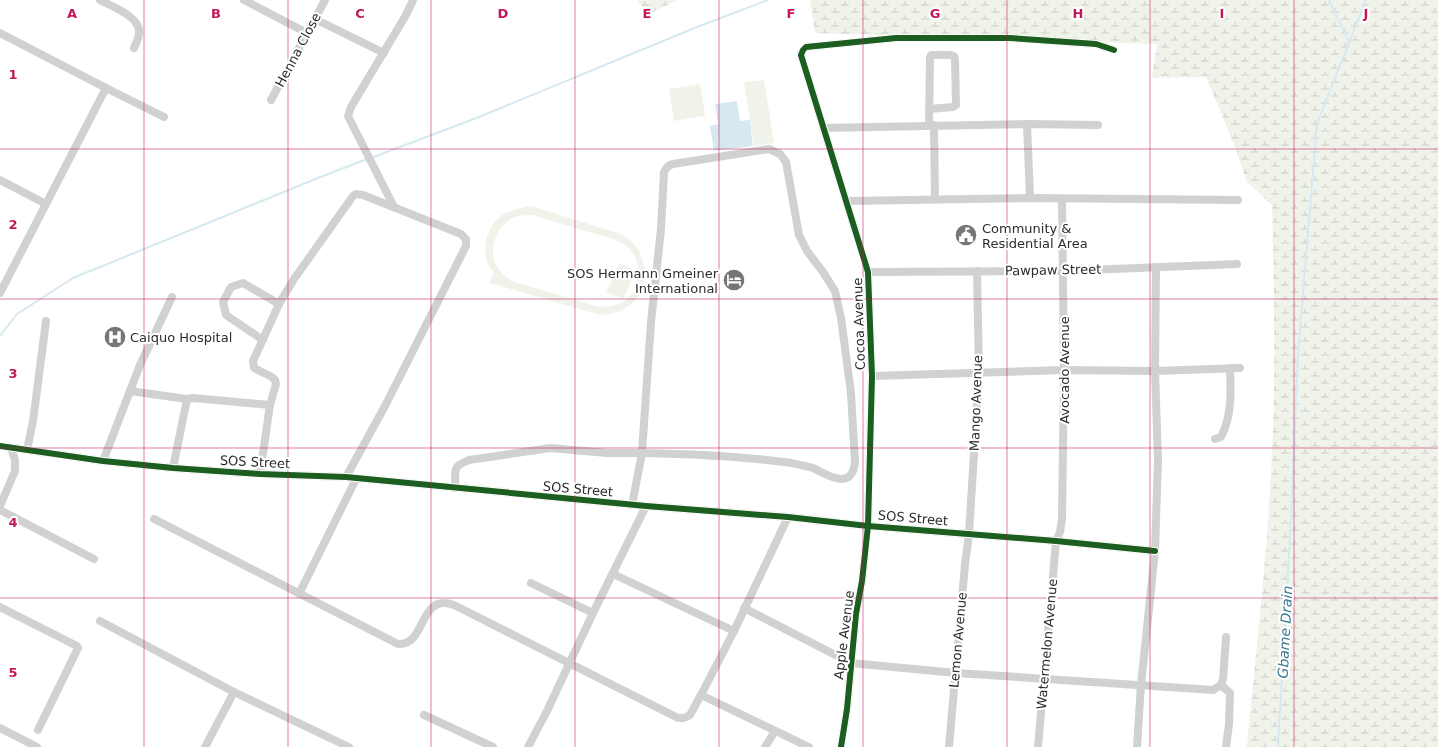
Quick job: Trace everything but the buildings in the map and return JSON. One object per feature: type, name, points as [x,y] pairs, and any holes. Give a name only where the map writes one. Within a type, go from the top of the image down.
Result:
[{"type":"street","points":[[100,0],[127,14],[137,22],[140,31],[134,48]]},
{"type":"street","points":[[244,0],[307,33]]},
{"type":"street","name":"Henna Close","points":[[271,100],[325,0]]},
{"type":"street","points":[[394,207],[348,116],[351,107],[384,53],[413,0]]},
{"type":"street","points":[[314,19],[384,53]]},
{"type":"street","points":[[0,33],[164,117]]},
{"type":"street","name":"Cocoa Avenue","points":[[868,526],[872,376],[868,272],[801,55],[803,50],[806,47],[896,38],[1010,38],[1096,44],[1114,50]]},
{"type":"street","points":[[929,109],[953,107],[956,105],[954,56],[931,55],[930,58],[929,109],[935,199]]},
{"type":"street","points":[[0,293],[106,88]]},
{"type":"street","points":[[823,128],[1027,124],[1098,126]]},
{"type":"street","points":[[1027,124],[1030,198]]},
{"type":"street","points":[[455,488],[456,467],[458,464],[469,460],[550,448],[607,452],[642,453],[697,454],[789,463],[805,466],[842,479],[850,476],[854,470],[855,462],[850,393],[841,318],[834,291],[823,272],[807,251],[799,235],[786,162],[780,154],[774,150],[769,149],[672,164],[668,165],[664,172],[661,229],[651,322],[642,453],[632,505]]},
{"type":"street","points":[[0,180],[46,204]]},
{"type":"street","points":[[260,474],[270,405],[276,384],[275,380],[254,368],[253,361],[279,304],[294,279],[353,196],[356,194],[363,195],[461,234],[466,239],[466,246],[385,406],[346,477]]},
{"type":"street","points":[[846,201],[1030,198],[1238,200]]},
{"type":"street","name":"Avocado Avenue","points":[[1056,541],[1060,532],[1062,519],[1064,370],[1062,199]]},
{"type":"street","name":"Pawpaw Street","points":[[868,272],[1063,271],[1237,264]]},
{"type":"street","points":[[1136,747],[1155,551],[1158,460],[1156,267]]},
{"type":"street","name":"Mango Avenue","points":[[969,534],[979,373],[977,271]]},
{"type":"street","points":[[263,340],[226,315],[223,302],[231,287],[243,282],[279,304]]},
{"type":"street","points":[[103,461],[140,365],[172,297]]},
{"type":"street","points":[[27,450],[33,421],[46,321]]},
{"type":"street","points":[[1215,439],[1221,438],[1226,427],[1229,414],[1231,388],[1230,368]]},
{"type":"street","points":[[872,376],[1064,370],[1156,371],[1240,368]]},
{"type":"street","points":[[130,391],[187,399],[193,398],[270,405]]},
{"type":"street","points":[[173,468],[187,399]]},
{"type":"street","name":"SOS Street","points":[[0,446],[103,461],[173,468],[260,474],[346,477],[632,505],[788,516],[868,526],[1056,541],[1155,551]]},
{"type":"street","points":[[0,506],[15,471],[15,460],[11,448]]},
{"type":"street","points":[[299,594],[356,479]]},
{"type":"street","points":[[528,747],[547,711],[646,506]]},
{"type":"street","points":[[0,510],[94,559]]},
{"type":"street","points":[[154,518],[398,644],[403,645],[411,642],[431,608],[437,603],[447,602],[454,604],[678,718],[684,718],[690,715],[734,631],[788,516]]},
{"type":"street","name":"Apple Avenue","points":[[841,747],[847,708],[856,614],[862,581],[868,526]]},
{"type":"street","name":"Lemon Avenue","points":[[949,747],[969,534]]},
{"type":"street","name":"Watermelon Avenue","points":[[1038,747],[1056,541]]},
{"type":"street","points":[[613,574],[734,631]]},
{"type":"street","points":[[531,582],[594,613]]},
{"type":"street","points":[[0,607],[77,646],[78,648],[38,730]]},
{"type":"street","points":[[744,608],[851,663],[956,673],[1213,690],[1221,685],[1223,679],[1226,637]]},
{"type":"street","points":[[100,620],[234,692],[349,747]]},
{"type":"street","points":[[1221,685],[1230,692],[1229,724],[1226,747]]},
{"type":"street","points":[[205,747],[234,692]]},
{"type":"street","points":[[701,695],[809,747]]},
{"type":"street","points":[[424,715],[493,747]]},
{"type":"street","points":[[0,728],[37,747]]},
{"type":"street","points":[[766,747],[775,731]]},
{"type":"green space","points":[[638,0],[678,0],[647,15]]},
{"type":"green space","points":[[810,0],[1438,0],[1438,747],[1247,747],[1265,563],[1272,452],[1274,298],[1272,205],[1247,182],[1235,147],[1206,77],[1152,78],[1157,44],[815,33]]},
{"type":"green space","points":[[764,80],[774,143],[754,146],[744,82]]},
{"type":"green space","points":[[700,84],[705,116],[674,121],[669,89]]},
{"type":"green space","points":[[531,206],[621,234],[630,240],[639,250],[644,268],[643,286],[634,302],[620,311],[600,315],[490,283],[492,274],[495,275],[486,258],[485,244],[492,226],[504,214]],"holes":[[[522,215],[532,215],[616,240],[627,246],[633,253],[637,261],[638,278],[632,294],[626,300],[618,304],[605,307],[596,306],[512,281],[498,268],[493,256],[494,241],[501,228],[512,219]]]},
{"type":"green space","points":[[620,263],[636,271],[623,299],[606,292]]},
{"type":"shaded area","points":[[737,101],[740,121],[750,120],[753,146],[714,151],[710,126],[718,124],[715,104]]},
{"type":"waterway","points":[[371,158],[479,117],[697,27],[768,0]]},
{"type":"waterway","points":[[1329,0],[1349,42]]},
{"type":"waterway","name":"Gbame Drain","points":[[1278,747],[1291,518],[1298,353],[1317,124],[1366,0]]},
{"type":"waterway","points":[[0,336],[17,314],[73,278],[367,159]]},
{"type":"cycle path","points":[[841,747],[847,709],[856,614],[862,581],[868,526],[872,376],[868,272],[801,55],[806,47],[896,38],[1010,38],[1096,44],[1114,50]]},
{"type":"cycle path","points":[[0,446],[103,461],[173,468],[260,474],[346,477],[646,506],[788,517],[868,526],[1056,541],[1155,551]]},
{"type":"place","name":"Community & Residential Area","points":[[966,235]]},
{"type":"place","name":"SOS Hermann Gmeiner International","points":[[734,280]]},
{"type":"place","name":"Caiquo Hospital","points":[[115,337]]}]
